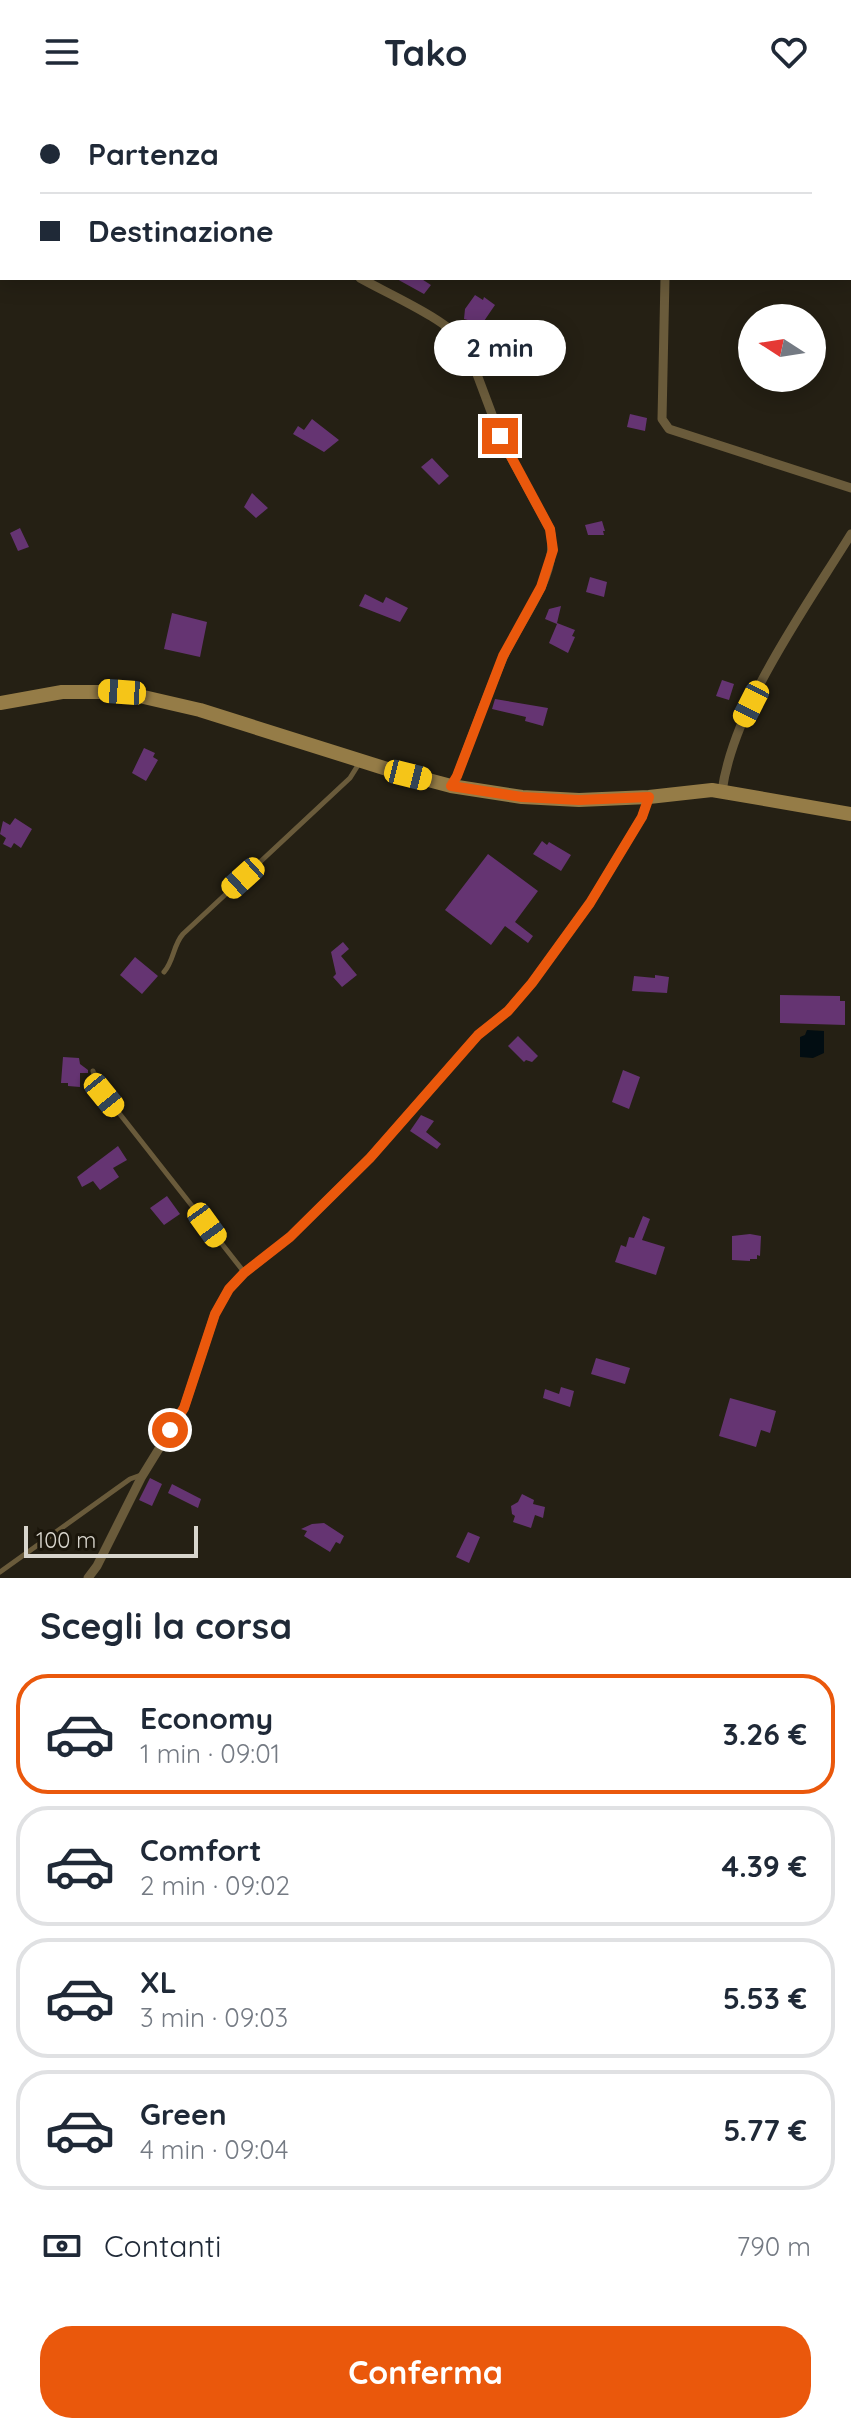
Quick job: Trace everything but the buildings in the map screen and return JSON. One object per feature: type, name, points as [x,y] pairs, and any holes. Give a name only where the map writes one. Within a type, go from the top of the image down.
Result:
[{"type":"main road","points":[[0,703],[62,692],[122,692],[200,710],[360,761],[451,786],[522,797],[579,800],[722,791],[851,814]]},
{"type":"street","points":[[364,280],[459,335],[466,345],[502,441],[550,529],[553,541],[548,570],[541,587],[503,656],[451,786]]},
{"type":"street","points":[[665,280],[664,425],[851,488]]},
{"type":"street","points":[[722,791],[731,746],[758,690],[851,534]]},
{"type":"street","points":[[88,1578],[143,1474],[184,1408],[215,1314],[229,1289],[244,1273],[290,1237],[370,1158],[478,1035],[508,1011],[532,983],[590,903],[642,817],[649,797]]},
{"type":"lane","points":[[164,972],[169,967],[175,942],[350,778],[360,761]]},
{"type":"lane","points":[[93,1071],[97,1085],[244,1273]]},
{"type":"lane","points":[[0,1572],[130,1479],[143,1474]]},
{"type":"shaded area","points":[[807,1030],[824,1031],[824,1053],[813,1058],[800,1057],[800,1037]]},
{"type":"route","points":[[170,1430],[184,1408],[215,1314],[235,1281],[290,1237],[370,1158],[478,1035],[508,1011],[532,983],[590,903],[642,817],[649,797],[579,800],[522,797],[451,786],[503,656],[541,587],[553,550],[550,529],[500,436]]}]
